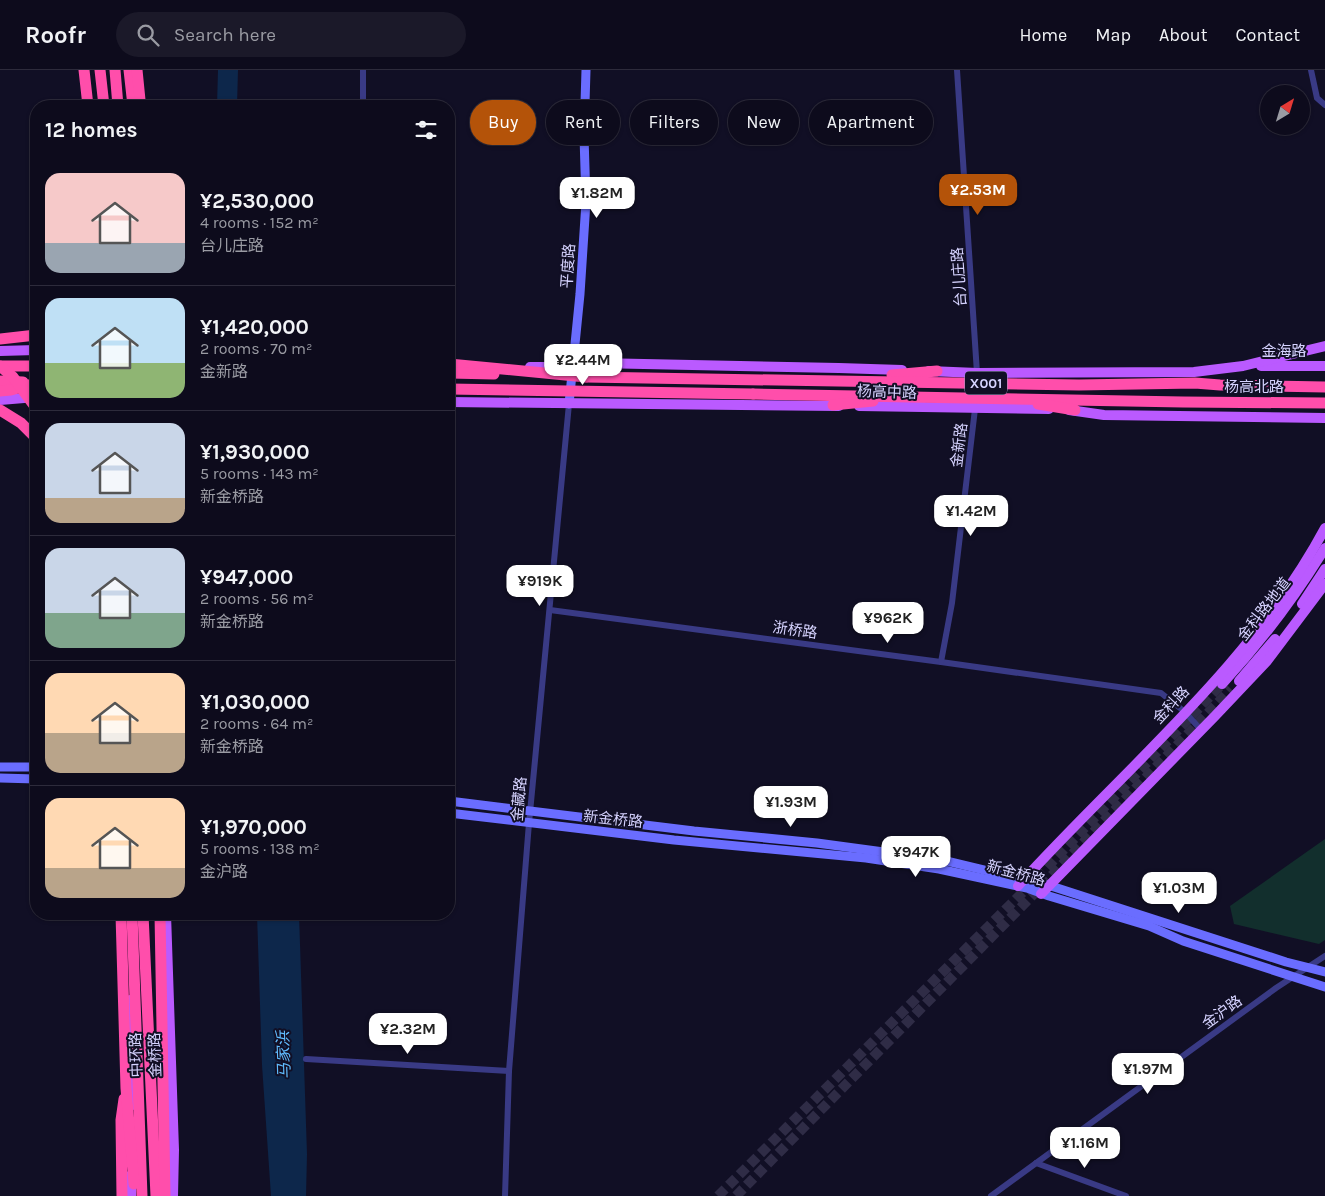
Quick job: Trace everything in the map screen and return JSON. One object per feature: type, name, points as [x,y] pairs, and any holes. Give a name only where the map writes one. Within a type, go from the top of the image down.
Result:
[{"type":"highway","points":[[84,70],[87,100]]},
{"type":"highway","points":[[100,70],[103,100]]},
{"type":"highway","points":[[116,70],[118,100]]},
{"type":"highway","points":[[129,70],[132,100]]},
{"type":"highway","points":[[137,70],[139,100]]},
{"type":"highway","points":[[0,339],[30,336]]},
{"type":"highway","points":[[455,365],[586,376]]},
{"type":"highway","points":[[0,366],[30,366]]},
{"type":"highway","points":[[0,366],[13,377],[30,400]]},
{"type":"highway","points":[[817,380],[938,372]]},
{"type":"highway","name":"杨高中路","points":[[455,373],[1079,385],[1195,383],[1220,386]]},
{"type":"highway","name":"杨高北路","points":[[1220,386],[1325,379]]},
{"type":"highway","points":[[0,381],[30,382]]},
{"type":"highway","points":[[0,391],[11,390],[30,384]]},
{"type":"highway","points":[[1220,386],[1325,387]]},
{"type":"highway","name":"杨高中路","points":[[455,390],[928,396],[1183,402]]},
{"type":"highway","points":[[833,405],[928,396]]},
{"type":"highway","points":[[1004,398],[1075,410]]},
{"type":"highway","name":"杨高北路","points":[[1183,402],[1325,403]]},
{"type":"highway","points":[[0,410],[21,423],[30,432]]},
{"type":"highway","points":[[121,920],[126,1088],[136,1196]]},
{"type":"highway","name":"中环路","points":[[132,920],[142,1196]]},
{"type":"highway","name":"中环路","points":[[144,920],[156,1196]]},
{"type":"highway","points":[[160,920],[165,1196]]},
{"type":"highway","points":[[122,1196],[122,1120],[126,1088]]},
{"type":"main road","points":[[95,70],[98,100]]},
{"type":"main road","points":[[116,70],[122,100]]},
{"type":"main road","points":[[133,70],[138,100]]},
{"type":"main road","name":"杨高北路","points":[[1243,366],[1325,346]]},
{"type":"main road","points":[[0,351],[30,350]]},
{"type":"main road","name":"杨高中路","points":[[455,365],[511,368],[565,367],[596,363],[938,372],[977,368],[1194,372],[1243,366]]},
{"type":"main road","name":"金海路","points":[[1243,366],[1325,366]]},
{"type":"main road","points":[[0,400],[30,398]]},
{"type":"main road","name":"杨高中路","points":[[455,402],[1019,408],[1075,410],[1104,415],[1325,418]]},
{"type":"main road","name":"金科路","points":[[1021,882],[1185,712],[1235,657],[1279,603],[1325,528]]},
{"type":"main road","name":"金科路地道","points":[[1222,684],[1270,629],[1300,588],[1325,548]]},
{"type":"main road","name":"金科路地道","points":[[1231,690],[1288,623],[1325,569]]},
{"type":"main road","points":[[1041,894],[1051,886],[1267,661],[1325,584]]},
{"type":"main road","name":"金桥路","points":[[127,920],[132,1090],[131,1196]]},
{"type":"main road","name":"金桥路","points":[[166,920],[174,1150],[173,1196]]},
{"type":"street","points":[[363,70],[363,100]]},
{"type":"street","name":"平度路","points":[[569,404],[586,202],[584,136],[586,70]]},
{"type":"street","name":"台儿庄路","points":[[958,70],[977,368]]},
{"type":"street","points":[[1311,70],[1317,98],[1325,106]]},
{"type":"street","name":"金藏路","points":[[504,1196],[509,1071],[529,823],[569,404]]},
{"type":"street","name":"金新路","points":[[941,662],[952,603],[975,409]]},
{"type":"street","name":"浙桥路","points":[[550,610],[1161,693],[1185,712],[1201,730]]},
{"type":"street","points":[[0,767],[30,767]]},
{"type":"street","points":[[0,778],[30,778]]},
{"type":"street","name":"新金桥路","points":[[455,802],[933,858],[1021,882],[1041,894],[1148,926],[1182,941],[1325,987]]},
{"type":"street","name":"新金桥路","points":[[455,814],[684,840],[866,858],[1051,886],[1286,962],[1325,972]]},
{"type":"street","name":"金沪路","points":[[991,1196],[1293,976],[1325,956]]},
{"type":"street","points":[[306,1060],[509,1071]]},
{"type":"street","points":[[1036,1163],[1126,1196]]},
{"type":"green space","points":[[1325,839],[1325,940],[1319,944],[1234,924],[1230,906]]},
{"type":"water","points":[[218,70],[238,70],[237,100],[217,100]]},
{"type":"water","name":"马家浜","points":[[257,920],[299,920],[307,1154],[306,1196],[271,1196],[262,1065]]},
{"type":"tunnel","points":[[718,1196],[1034,881],[1222,684]]},
{"type":"tunnel","points":[[736,1196],[1028,900],[1231,689]]}]
